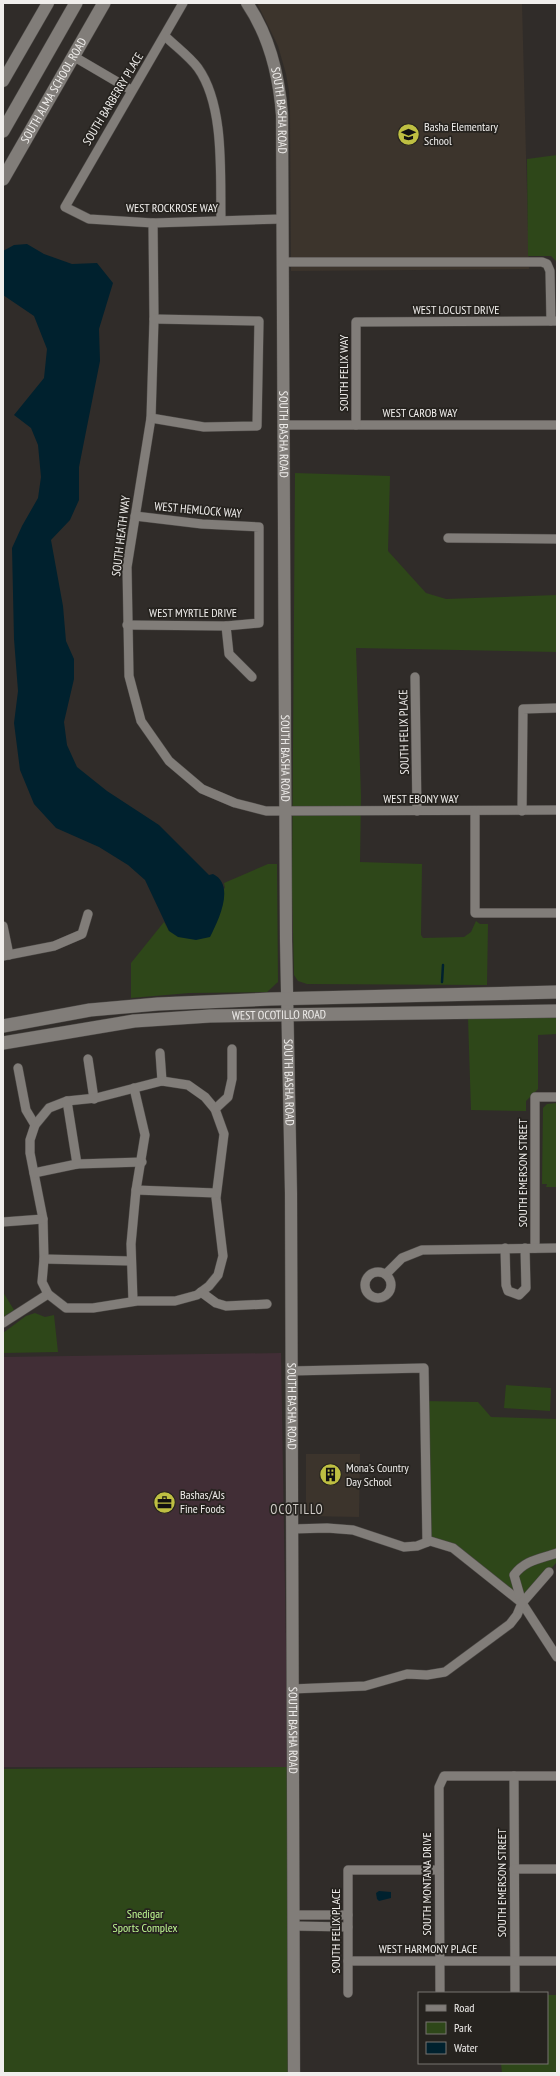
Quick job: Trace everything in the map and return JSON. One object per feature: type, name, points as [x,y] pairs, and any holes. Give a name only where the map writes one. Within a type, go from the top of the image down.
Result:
[{"type":"main road","name":"SOUTH ALMA SCHOOL ROAD","points":[[3,130],[76,3]]},
{"type":"main road","name":"SOUTH ALMA SCHOOL ROAD","points":[[3,179],[104,3]]},
{"type":"main road","name":"WEST OCOTILLO ROAD","points":[[3,1026],[90,1010],[158,1004],[557,992]]},
{"type":"main road","name":"WEST OCOTILLO ROAD","points":[[3,1043],[134,1021],[287,1014],[557,1011]]},
{"type":"street","points":[[3,80],[48,3]]},
{"type":"street","name":"SOUTH BARBERRY PLACE","points":[[65,207],[131,90],[165,36],[183,3]]},
{"type":"street","name":"SOUTH BASHA ROAD","points":[[247,3],[265,36],[278,75],[282,115],[285,811],[287,1014],[290,1111],[294,2073]]},
{"type":"street","points":[[165,36],[198,68],[214,102],[219,144],[221,220]]},
{"type":"street","points":[[73,56],[131,90]]},
{"type":"street","name":"WEST ROCKROSE WAY","points":[[65,207],[89,218],[153,223],[282,219]]},
{"type":"street","name":"SOUTH HEATH WAY","points":[[153,223],[154,319],[151,418],[127,567],[129,676],[141,720],[169,762],[202,789],[253,809],[285,811]]},
{"type":"street","points":[[283,262],[542,262],[547,264],[550,271],[554,321]]},
{"type":"street","points":[[151,418],[204,427],[257,426],[259,321],[154,319]]},
{"type":"street","name":"WEST LOCUST DRIVE","points":[[356,322],[554,321]]},
{"type":"street","name":"SOUTH FELIX WAY","points":[[356,322],[356,425]]},
{"type":"street","name":"WEST CAROB WAY","points":[[283,425],[557,425]]},
{"type":"street","name":"WEST HEMLOCK WAY","points":[[135,516],[202,524],[259,527],[259,623]]},
{"type":"street","points":[[448,538],[557,539]]},
{"type":"street","name":"WEST MYRTLE DRIVE","points":[[127,625],[226,626],[259,623]]},
{"type":"street","points":[[226,626],[229,654],[252,677]]},
{"type":"street","name":"SOUTH FELIX PLACE","points":[[415,677],[417,811]]},
{"type":"street","points":[[522,811],[523,709],[557,708]]},
{"type":"street","name":"WEST EBONY WAY","points":[[285,811],[557,810]]},
{"type":"street","points":[[476,811],[475,913],[557,913]]},
{"type":"street","points":[[3,926],[6,955],[54,946],[82,934],[88,914]]},
{"type":"street","points":[[215,1109],[228,1097],[232,1079],[232,1049]]},
{"type":"street","points":[[160,1053],[162,1080]]},
{"type":"street","points":[[88,1059],[94,1099]]},
{"type":"street","points":[[18,1068],[26,1110],[35,1124]]},
{"type":"street","points":[[162,1080],[188,1085],[205,1097],[215,1109],[224,1134],[216,1193],[223,1256],[218,1275],[201,1292],[175,1301],[133,1302],[92,1308],[66,1308],[48,1294],[42,1282],[44,1259],[43,1219],[30,1153],[30,1140],[35,1124],[48,1108],[67,1101],[94,1099],[162,1080]]},
{"type":"street","points":[[133,1302],[131,1262],[136,1190],[142,1162],[145,1135],[134,1088]]},
{"type":"street","name":"SOUTH EMERSON STREET","points":[[535,1248],[535,1097],[557,1097]]},
{"type":"street","points":[[67,1101],[77,1164]]},
{"type":"street","points":[[34,1173],[77,1164],[142,1162]]},
{"type":"street","points":[[136,1190],[216,1193]]},
{"type":"street","points":[[3,1222],[43,1219]]},
{"type":"street","points":[[505,1248],[506,1285],[508,1291],[519,1295],[526,1288],[525,1248]]},
{"type":"street","points":[[386,1274],[402,1258],[422,1250],[557,1248]]},
{"type":"street","points":[[44,1259],[131,1262]]},
{"type":"street","points":[[201,1292],[216,1303],[226,1306],[267,1304]]},
{"type":"street","points":[[3,1323],[48,1294]]},
{"type":"street","points":[[291,1371],[424,1368],[427,1542]]},
{"type":"street","points":[[292,1529],[327,1528],[354,1530],[404,1547],[417,1546],[427,1542],[438,1542],[453,1548],[522,1603]]},
{"type":"street","points":[[557,1553],[528,1562],[514,1575],[522,1603],[557,1656]]},
{"type":"street","points":[[292,1689],[365,1686],[408,1674],[427,1675],[445,1672],[510,1624],[517,1615],[522,1603],[549,1572]]},
{"type":"street","name":"SOUTH MONTANA DRIVE","points":[[440,1992],[439,1787],[444,1776],[514,1776]]},
{"type":"street","points":[[514,1776],[557,1776]]},
{"type":"street","name":"SOUTH EMERSON STREET","points":[[514,1776],[515,1991]]},
{"type":"street","points":[[514,1869],[557,1869]]},
{"type":"street","name":"SOUTH FELIX PLACE","points":[[348,1993],[348,1870],[439,1870]]},
{"type":"street","points":[[328,1915],[328,1926]]},
{"type":"street","points":[[293,1921],[328,1915],[348,1915]]},
{"type":"street","points":[[293,1921],[348,1927]]},
{"type":"street","name":"WEST HARMONY PLACE","points":[[348,1961],[557,1961]]},
{"type":"shaded area","name":"Basha Elementary School","points":[[257,3],[522,3],[529,269],[291,271],[289,91],[278,46]]},
{"type":"shaded area","points":[[281,1353],[288,1767],[3,1767],[3,1357]]},
{"type":"shaded area","points":[[306,1454],[360,1454],[359,1517],[306,1516]]},
{"type":"green space","points":[[557,155],[557,286],[556,261],[551,256],[528,256],[527,159]]},
{"type":"green space","points":[[295,473],[390,476],[388,551],[426,593],[446,599],[557,595],[557,652],[356,648],[361,796],[360,862],[422,864],[421,935],[423,938],[464,937],[471,932],[476,921],[480,924],[488,924],[487,985],[307,984],[298,981],[294,975],[292,889]]},
{"type":"green space","points":[[268,864],[277,864],[278,982],[267,992],[189,993],[131,998],[131,963],[164,922],[169,931],[225,888],[224,883]]},
{"type":"green space","points":[[468,1018],[557,1018],[557,1034],[538,1035],[538,1089],[526,1101],[526,1111],[471,1110]]},
{"type":"green space","points":[[557,1103],[557,1187],[546,1187],[547,1184],[542,1184],[543,1108],[547,1104]]},
{"type":"green space","points":[[3,1292],[14,1310],[3,1317]]},
{"type":"green space","points":[[35,1313],[45,1317],[54,1315],[58,1352],[3,1353],[3,1333],[26,1316]]},
{"type":"green space","points":[[506,1385],[551,1388],[550,1411],[504,1408]]},
{"type":"green space","points":[[424,1401],[478,1402],[491,1417],[557,1419],[557,1562],[520,1602],[453,1548],[427,1542]]},
{"type":"green space","name":"Snedigar Sports Complex","points":[[288,1767],[288,2073],[3,2073],[3,1769]]},
{"type":"green space","points":[[548,1995],[557,1995],[557,2073],[502,2073],[501,2064],[548,2064]]},
{"type":"water","points":[[27,244],[44,254],[72,264],[97,263],[113,283],[99,329],[100,361],[79,467],[79,500],[70,520],[51,540],[63,606],[66,641],[74,659],[74,679],[64,722],[67,745],[77,767],[107,791],[159,825],[209,875],[213,874],[220,879],[223,886],[223,904],[221,913],[210,937],[196,940],[178,937],[169,931],[145,880],[128,865],[99,847],[56,828],[34,804],[20,770],[14,723],[18,691],[14,639],[12,548],[22,526],[38,498],[41,477],[38,445],[31,428],[14,415],[44,378],[47,349],[34,316],[3,295],[3,251],[14,245]]},
{"type":"water","points":[[379,1891],[391,1892],[391,1898],[379,1901],[376,1893]]},
{"type":"waterway","points":[[442,982],[443,965]]},
{"type":"place","name":"Basha Elementary School","points":[[408,134]]},
{"type":"place","name":"Mona's Country Day School","points":[[330,1475]]},
{"type":"place","name":"Bashas/AJs Fine Foods","points":[[164,1502]]},
{"type":"district","name":"OCOTILLO","points":[[297,1509]]}]
